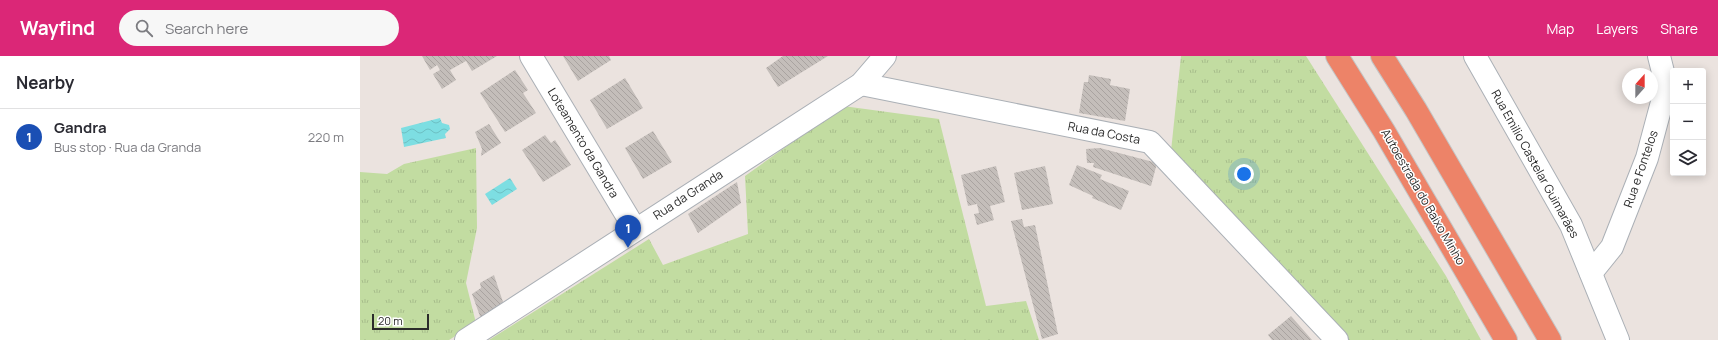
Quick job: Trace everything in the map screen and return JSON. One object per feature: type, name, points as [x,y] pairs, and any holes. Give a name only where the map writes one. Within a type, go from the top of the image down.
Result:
[{"type":"highway","name":"Autoestrada do Baixo Minho","points":[[1337,56],[1384,131],[1506,340]]},
{"type":"highway","points":[[1382,56],[1420,116],[1550,340]]},
{"type":"street","name":"Loteamento da Gandra","points":[[531,56],[635,229]]},
{"type":"street","name":"Rua da Granda","points":[[466,340],[635,229],[861,84],[885,56]]},
{"type":"street","name":"Rua Emilio Castelar Guimarães","points":[[1475,56],[1571,225],[1618,340]]},
{"type":"street","name":"Rua e Fontelos","points":[[1591,273],[1612,247],[1647,158],[1662,102],[1664,76],[1659,56]]},
{"type":"street","name":"Rua da Costa","points":[[861,84],[1150,142],[1337,340]]},
{"type":"green space","points":[[1181,56],[1306,56],[1446,276],[1481,340],[1345,340],[1171,151]]},
{"type":"green space","points":[[843,106],[939,119],[986,306],[1026,301],[1039,340],[489,340],[649,239],[663,265],[748,234],[745,176]]},
{"type":"green space","points":[[476,148],[477,228],[466,283],[476,323],[449,340],[360,340],[360,172],[387,174],[404,164]]},
{"type":"water","points":[[440,118],[442,123],[449,125],[450,129],[445,134],[446,138],[404,147],[401,128]]},
{"type":"water","points":[[510,178],[517,189],[492,205],[485,194]]},
{"type":"building","points":[[422,56],[497,56],[472,71],[466,61],[450,70],[456,80],[442,89],[433,74],[440,70],[437,65],[430,70]]},
{"type":"building","points":[[563,56],[609,56],[611,60],[578,81]]},
{"type":"building","points":[[783,56],[828,56],[778,87],[766,68]]},
{"type":"building","points":[[515,70],[528,90],[523,93],[536,113],[505,132],[480,93]]},
{"type":"building","points":[[1089,75],[1111,79],[1110,85],[1130,89],[1125,121],[1079,113],[1084,82],[1088,82]]},
{"type":"building","points":[[625,78],[643,108],[607,129],[590,100]]},
{"type":"building","points":[[489,124],[501,143],[481,156],[482,149],[475,132]]},
{"type":"building","points":[[653,131],[672,162],[643,179],[625,148]]},
{"type":"building","points":[[545,135],[551,143],[555,140],[571,165],[543,182],[522,150]]},
{"type":"building","points":[[1100,148],[1157,163],[1151,186],[1093,167],[1094,163],[1087,163],[1086,149]]},
{"type":"building","points":[[1077,165],[1102,175],[1100,179],[1129,191],[1121,210],[1092,198],[1093,196],[1069,185]]},
{"type":"building","points":[[996,166],[1005,202],[990,206],[994,220],[977,225],[974,214],[979,213],[977,204],[968,206],[961,175]]},
{"type":"building","points":[[1045,166],[1053,204],[1022,210],[1014,173]]},
{"type":"building","points":[[737,182],[741,203],[698,233],[688,214]]},
{"type":"building","points":[[1022,219],[1024,227],[1035,225],[1058,334],[1042,339],[1011,221]]},
{"type":"building","points":[[494,275],[504,305],[481,319],[472,294],[481,288],[480,283]]},
{"type":"building","points":[[1291,316],[1312,340],[1272,340],[1268,335]]},
{"type":"place","name":"Gandra","points":[[628,248]]}]
